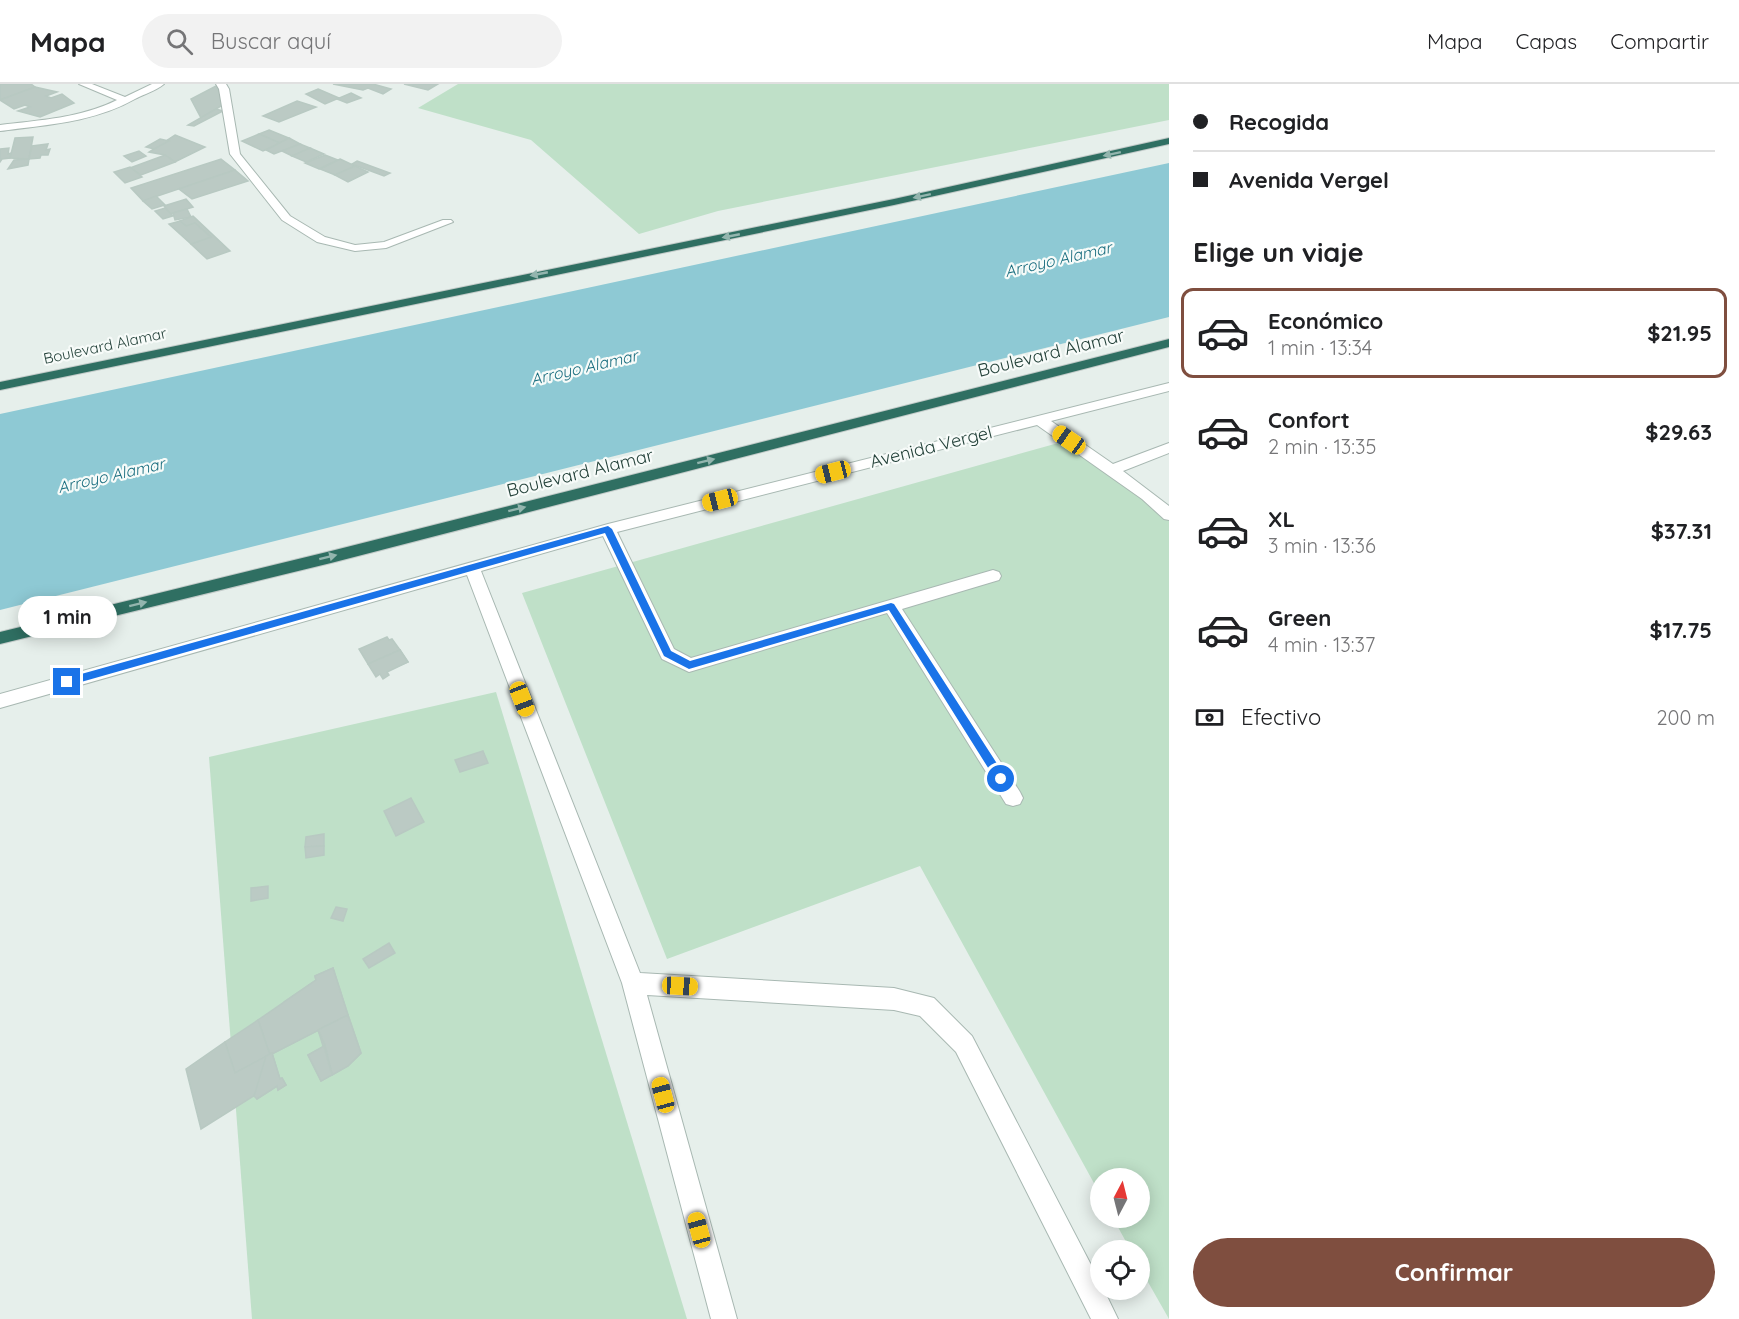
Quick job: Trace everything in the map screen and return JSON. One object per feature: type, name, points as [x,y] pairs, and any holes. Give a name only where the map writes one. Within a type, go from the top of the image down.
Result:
[{"type":"highway","name":"Boulevard Alamar","points":[[0,386],[894,202],[1169,141]]},
{"type":"highway","name":"Boulevard Alamar","points":[[0,638],[343,554],[1169,343]]},
{"type":"street","points":[[84,84],[127,101]]},
{"type":"street","points":[[0,128],[69,120],[103,111],[159,84]]},
{"type":"street","points":[[221,84],[224,88],[235,154],[286,218],[321,240],[355,248],[386,245],[447,222]]},
{"type":"street","name":"Avenida Vergel","points":[[0,701],[608,529],[1169,387]]},
{"type":"street","points":[[1038,419],[1147,495],[1169,515]]},
{"type":"street","points":[[1111,470],[1169,448]]},
{"type":"street","points":[[608,529],[668,654],[689,665],[993,576]]},
{"type":"street","points":[[472,567],[633,983],[724,1319]]},
{"type":"street","points":[[891,606],[1013,798]]},
{"type":"street","points":[[633,983],[894,999],[926,1006],[964,1044],[1105,1319]]},
{"type":"green space","points":[[458,84],[1169,84],[1169,120],[718,211],[639,234],[531,140],[418,108]]},
{"type":"green space","points":[[1069,440],[1169,519],[1169,1319],[1150,1286],[1150,1240],[1125,1240],[1118,1228],[1150,1228],[1150,1168],[1090,1168],[1090,1176],[920,866],[667,959],[522,593]]},
{"type":"green space","points":[[496,692],[687,1319],[252,1319],[209,757]]},
{"type":"water","name":"Arroyo Alamar","points":[[1169,163],[1169,317],[0,610],[0,414]]},
{"type":"building","points":[[0,84],[31,84],[35,87],[0,100]]},
{"type":"building","points":[[333,84],[373,84],[391,89],[383,94],[368,88],[363,90]]},
{"type":"building","points":[[404,84],[438,84],[428,90]]},
{"type":"building","points":[[216,86],[226,103],[201,118],[191,99]]},
{"type":"building","points":[[35,87],[57,92],[46,96],[51,98],[62,94],[74,103],[40,117],[18,111],[30,107],[25,105],[14,109],[0,100]]},
{"type":"building","points":[[318,89],[339,98],[325,104],[306,94]]},
{"type":"building","points":[[351,93],[361,98],[347,103],[337,99]]},
{"type":"building","points":[[297,101],[316,107],[279,122],[263,116]]},
{"type":"building","points":[[216,109],[223,111],[194,126],[188,125]]},
{"type":"building","points":[[269,130],[289,138],[280,143],[259,134]]},
{"type":"building","points":[[259,134],[280,143],[263,151],[242,141]]},
{"type":"building","points":[[175,135],[205,147],[175,162],[165,155],[149,152]]},
{"type":"building","points":[[33,137],[29,159],[10,158],[15,138]]},
{"type":"building","points":[[289,138],[300,144],[274,154],[266,150]]},
{"type":"building","points":[[160,139],[169,141],[154,149],[146,147]]},
{"type":"building","points":[[48,144],[46,150],[50,149],[48,155],[29,159],[32,146]]},
{"type":"building","points":[[300,144],[310,148],[292,156],[282,151]]},
{"type":"building","points":[[9,148],[10,158],[2,159],[0,162],[0,149]]},
{"type":"building","points":[[310,148],[324,154],[306,162],[292,156]]},
{"type":"building","points":[[139,151],[146,156],[132,162],[124,156]]},
{"type":"building","points":[[165,155],[175,162],[141,175],[130,168]]},
{"type":"building","points":[[325,155],[338,160],[319,169],[305,163]]},
{"type":"building","points":[[29,159],[28,165],[8,169],[14,160]]},
{"type":"building","points":[[221,159],[235,170],[143,201],[131,188]]},
{"type":"building","points":[[340,159],[355,166],[335,175],[320,169]]},
{"type":"building","points":[[357,161],[390,173],[384,176],[352,164]]},
{"type":"building","points":[[355,166],[368,172],[348,182],[335,175]]},
{"type":"building","points":[[130,167],[142,177],[125,183],[114,172]]},
{"type":"building","points":[[235,170],[248,181],[192,199],[179,189]]},
{"type":"building","points":[[156,196],[165,205],[152,209],[143,201]]},
{"type":"building","points":[[186,199],[193,207],[170,214],[164,206]]},
{"type":"building","points":[[165,208],[173,216],[163,219],[155,211]]},
{"type":"building","points":[[187,209],[191,217],[175,220],[173,213]]},
{"type":"building","points":[[193,216],[230,251],[207,259],[191,244],[211,237],[195,223],[186,226],[180,221]]},
{"type":"building","points":[[180,221],[186,226],[195,223],[211,237],[191,244],[169,224]]},
{"type":"building","points":[[387,637],[389,640],[392,639],[400,650],[368,664],[359,649]]},
{"type":"building","points":[[400,650],[408,662],[389,670],[395,652]]},
{"type":"building","points":[[400,650],[408,662],[387,672],[389,675],[383,679],[380,674],[376,677],[368,664]]},
{"type":"building","points":[[483,751],[488,763],[460,772],[455,760]]},
{"type":"building","points":[[411,798],[424,822],[396,836],[384,811]]},
{"type":"building","points":[[324,834],[324,846],[305,847],[306,837]]},
{"type":"building","points":[[324,846],[324,855],[306,858],[305,847]]},
{"type":"building","points":[[268,886],[268,898],[251,901],[251,888]]},
{"type":"building","points":[[336,907],[347,909],[343,921],[331,918]]},
{"type":"building","points":[[389,943],[395,953],[369,968],[363,959]]},
{"type":"building","points":[[333,968],[348,1015],[270,1055],[268,1050],[284,1002],[316,980],[315,976]]},
{"type":"building","points":[[333,968],[348,1015],[270,1055],[258,1020],[316,980],[315,976]]},
{"type":"building","points":[[348,1015],[361,1053],[348,1066],[332,1075],[318,1030]]},
{"type":"building","points":[[348,1015],[361,1053],[348,1066],[332,1075],[325,1045],[318,1030]]},
{"type":"building","points":[[258,1020],[270,1055],[235,1073],[225,1042]]},
{"type":"building","points":[[225,1042],[235,1073],[272,1053],[280,1079],[282,1078],[286,1085],[278,1090],[277,1086],[257,1099],[255,1095],[201,1129],[186,1069]]},
{"type":"building","points":[[324,1046],[332,1075],[321,1081],[308,1055]]},
{"type":"building","points":[[324,1046],[332,1075],[321,1081],[308,1055]]},
{"type":"building","points":[[272,1053],[280,1079],[282,1078],[286,1085],[278,1090],[277,1086],[257,1099],[254,1096],[266,1056]]},
{"type":"route","points":[[67,682],[608,529],[668,654],[689,665],[891,606],[1001,779]]}]
